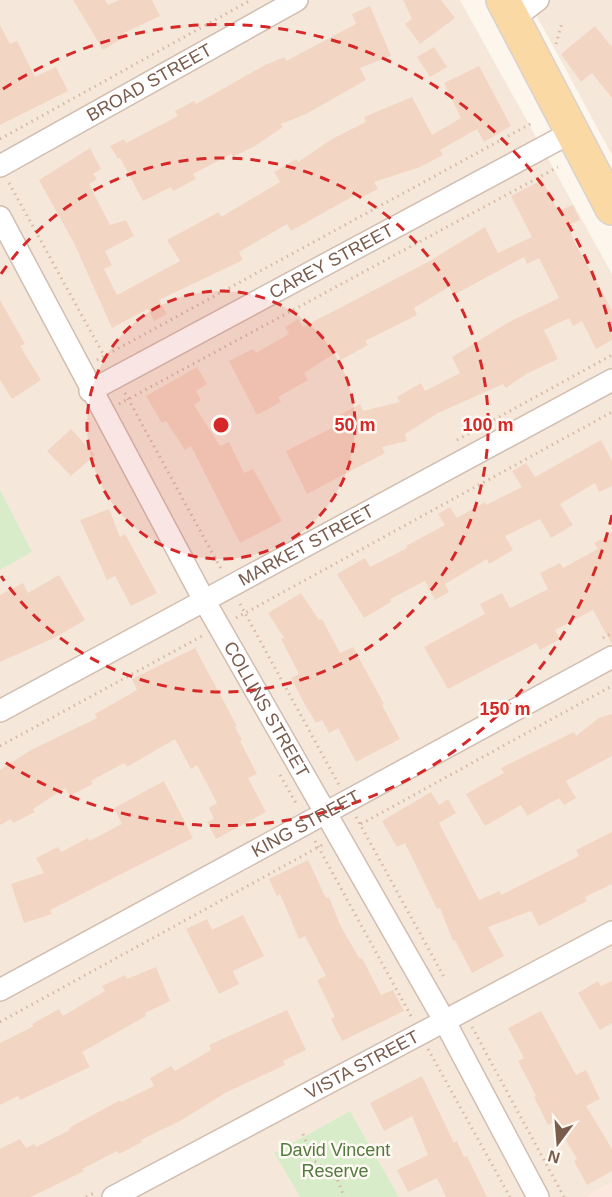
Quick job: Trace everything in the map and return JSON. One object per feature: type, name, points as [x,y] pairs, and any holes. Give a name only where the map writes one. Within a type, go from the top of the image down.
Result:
[{"type":"main road","points":[[518,6],[572,132],[612,208]]},
{"type":"street","name":"BROAD STREET","points":[[0,166],[297,0]]},
{"type":"street","name":"CAREY STREET","points":[[90,391],[572,132]]},
{"type":"street","name":"COLLINS STREET","points":[[0,217],[103,414],[211,636],[320,803],[453,1015],[538,1197]]},
{"type":"street","name":"MARKET STREET","points":[[0,711],[612,380]]},
{"type":"street","name":"KING STREET","points":[[0,990],[320,803],[607,648]]},
{"type":"street","name":"VISTA STREET","points":[[113,1197],[612,932]]},
{"type":"path","points":[[0,139],[251,0]]},
{"type":"path","points":[[556,45],[562,23]]},
{"type":"path","points":[[79,369],[534,122]]},
{"type":"path","points":[[0,166],[360,824],[453,1015],[564,1197]]},
{"type":"path","points":[[103,414],[558,166]]},
{"type":"path","points":[[0,746],[211,636],[245,613],[612,412]]},
{"type":"path","points":[[197,606],[211,636]]},
{"type":"path","points":[[607,648],[612,633]]},
{"type":"path","points":[[0,1022],[612,686]]},
{"type":"path","points":[[274,766],[510,1197]]},
{"type":"path","points":[[301,814],[342,791],[348,778]]},
{"type":"path","points":[[303,1134],[313,1160],[337,1178],[344,1197]]},
{"type":"shaded area","points":[[0,0],[460,0],[612,274],[612,1183],[586,1197],[399,1197],[350,1111],[274,1153],[300,1197],[0,1197]]},
{"type":"shaded area","points":[[528,0],[612,0],[612,155],[559,57]]},
{"type":"shaded area","points":[[612,1183],[612,1197],[586,1197]]},
{"type":"green space","points":[[0,490],[32,552],[0,570]]},
{"type":"green space","name":"David Vincent Reserve","points":[[350,1111],[399,1197],[300,1197],[274,1153]]},
{"type":"building","points":[[73,0],[105,0],[108,5],[119,0],[152,0],[160,16],[124,33],[126,36],[103,50]]},
{"type":"building","points":[[403,0],[441,0],[455,18],[420,44],[405,24],[412,19]]},
{"type":"building","points":[[370,6],[391,56],[360,68],[366,80],[306,114],[281,124],[283,127],[255,146],[233,157],[231,154],[193,174],[196,179],[173,191],[171,187],[143,201],[120,158],[118,159],[110,146],[124,139],[126,143],[178,116],[175,111],[194,101],[196,104],[265,65],[285,57],[286,61],[356,24],[352,14]]},
{"type":"building","points":[[0,25],[10,44],[17,41],[35,77],[56,67],[68,91],[0,125]]},
{"type":"building","points":[[595,26],[612,47],[612,98],[592,73],[581,82],[561,54]]},
{"type":"building","points":[[434,47],[447,67],[430,77],[417,57]]},
{"type":"building","points":[[479,66],[511,126],[484,142],[477,129],[440,150],[443,155],[420,167],[374,182],[378,189],[362,197],[359,193],[291,231],[287,224],[239,252],[243,260],[159,300],[167,314],[154,321],[148,309],[112,328],[74,243],[39,180],[90,148],[101,169],[93,174],[97,179],[89,184],[110,225],[126,220],[134,236],[105,251],[112,265],[104,269],[117,295],[180,261],[167,240],[219,212],[221,217],[280,182],[274,172],[296,159],[298,162],[332,139],[366,122],[364,117],[412,97],[432,135],[461,118],[444,83]]},
{"type":"building","points":[[542,180],[558,211],[573,205],[580,220],[568,225],[574,241],[612,310],[612,340],[596,349],[582,321],[573,326],[569,318],[544,330],[558,359],[526,374],[506,388],[503,384],[438,413],[405,434],[407,441],[382,447],[385,453],[307,494],[286,451],[340,424],[336,417],[360,404],[363,411],[400,402],[397,397],[421,383],[425,391],[460,373],[452,357],[509,322],[559,298],[539,258],[527,264],[524,257],[454,295],[449,287],[414,308],[417,315],[365,341],[368,345],[341,360],[337,352],[304,373],[308,380],[278,397],[281,402],[257,415],[229,361],[253,349],[256,353],[289,334],[285,327],[298,319],[303,327],[428,262],[485,227],[498,253],[532,237],[511,196]]},
{"type":"building","points":[[0,300],[25,344],[20,346],[41,380],[12,399],[0,380]]},
{"type":"building","points":[[197,367],[207,384],[196,391],[201,400],[194,405],[220,446],[229,442],[244,473],[253,469],[282,521],[240,543],[191,446],[185,450],[166,421],[162,423],[146,396]]},
{"type":"building","points":[[71,429],[95,455],[71,476],[47,451]]},
{"type":"building","points":[[601,440],[612,461],[612,486],[599,492],[595,483],[560,504],[573,525],[551,538],[540,519],[505,536],[513,550],[489,564],[487,559],[445,584],[449,592],[435,600],[425,581],[390,599],[391,602],[364,618],[337,574],[365,558],[370,567],[407,548],[406,546],[445,525],[438,514],[450,507],[457,518],[485,502],[486,505],[522,487],[512,471],[526,463],[535,477]]},
{"type":"building","points":[[109,509],[120,537],[125,534],[157,593],[131,606],[115,576],[107,580],[80,520]]},
{"type":"building","points":[[612,534],[612,644],[593,610],[555,630],[560,639],[540,650],[536,643],[448,689],[424,647],[485,614],[480,604],[502,593],[510,608],[548,589],[540,573],[560,563],[563,568],[598,549],[594,543]]},
{"type":"building","points":[[59,575],[85,620],[56,637],[0,662],[0,595],[23,583],[28,593]]},
{"type":"building","points":[[301,593],[319,620],[322,619],[340,653],[353,647],[400,739],[356,762],[338,728],[329,733],[322,720],[316,723],[304,703],[291,678],[299,674],[281,639],[284,638],[268,613]]},
{"type":"building","points":[[195,648],[237,726],[235,727],[242,740],[240,741],[257,774],[248,778],[266,812],[216,839],[207,822],[214,819],[209,808],[217,803],[197,765],[191,769],[175,739],[127,767],[124,763],[91,781],[93,784],[70,796],[65,788],[33,809],[35,812],[13,823],[11,819],[0,825],[0,770],[31,750],[97,718],[95,714],[137,690],[132,679]]},
{"type":"building","points":[[612,714],[612,756],[566,781],[576,798],[564,805],[559,798],[527,816],[521,805],[485,826],[466,794],[504,773],[501,768],[574,732],[576,736],[599,718]]},
{"type":"building","points":[[164,781],[193,838],[50,910],[52,914],[24,923],[11,884],[44,873],[36,858],[58,847],[61,852],[88,838],[89,841],[122,824],[114,808]]},
{"type":"building","points":[[431,792],[439,805],[448,799],[456,813],[439,823],[479,900],[500,891],[501,895],[579,856],[576,850],[612,832],[612,884],[585,897],[587,901],[539,926],[531,911],[488,927],[504,956],[472,973],[455,940],[453,941],[440,908],[437,909],[405,843],[397,847],[382,821]]},
{"type":"building","points":[[308,860],[326,898],[329,897],[341,927],[360,959],[362,958],[381,995],[393,990],[404,1011],[342,1041],[331,1019],[335,1017],[317,980],[326,976],[305,936],[299,939],[280,894],[277,896],[269,879]]},
{"type":"building","points":[[243,915],[264,956],[233,971],[239,984],[219,994],[186,929],[207,919],[212,930]]},
{"type":"building","points":[[156,967],[170,1001],[145,1013],[146,1016],[82,1052],[90,1067],[20,1100],[18,1096],[0,1105],[0,1043],[34,1026],[32,1024],[59,1009],[63,1016],[105,991],[102,986],[125,975],[127,979]]},
{"type":"building","points":[[598,981],[601,986],[612,981],[612,1023],[600,1030],[578,993]]},
{"type":"building","points":[[287,1010],[306,1050],[283,1061],[285,1065],[227,1092],[180,1121],[141,1140],[142,1142],[119,1154],[117,1151],[82,1169],[84,1171],[31,1197],[0,1197],[0,1149],[20,1139],[26,1148],[34,1144],[36,1147],[120,1100],[121,1102],[154,1086],[150,1078],[171,1066],[175,1071],[211,1050],[209,1045]]},
{"type":"building","points":[[541,1011],[576,1075],[586,1070],[600,1099],[586,1106],[612,1149],[612,1171],[587,1185],[574,1161],[577,1159],[555,1122],[548,1125],[518,1061],[524,1058],[508,1028]]},
{"type":"building","points":[[422,1076],[454,1143],[457,1141],[464,1157],[467,1156],[487,1197],[446,1197],[437,1178],[408,1192],[397,1170],[428,1155],[412,1116],[384,1131],[370,1103]]}]
